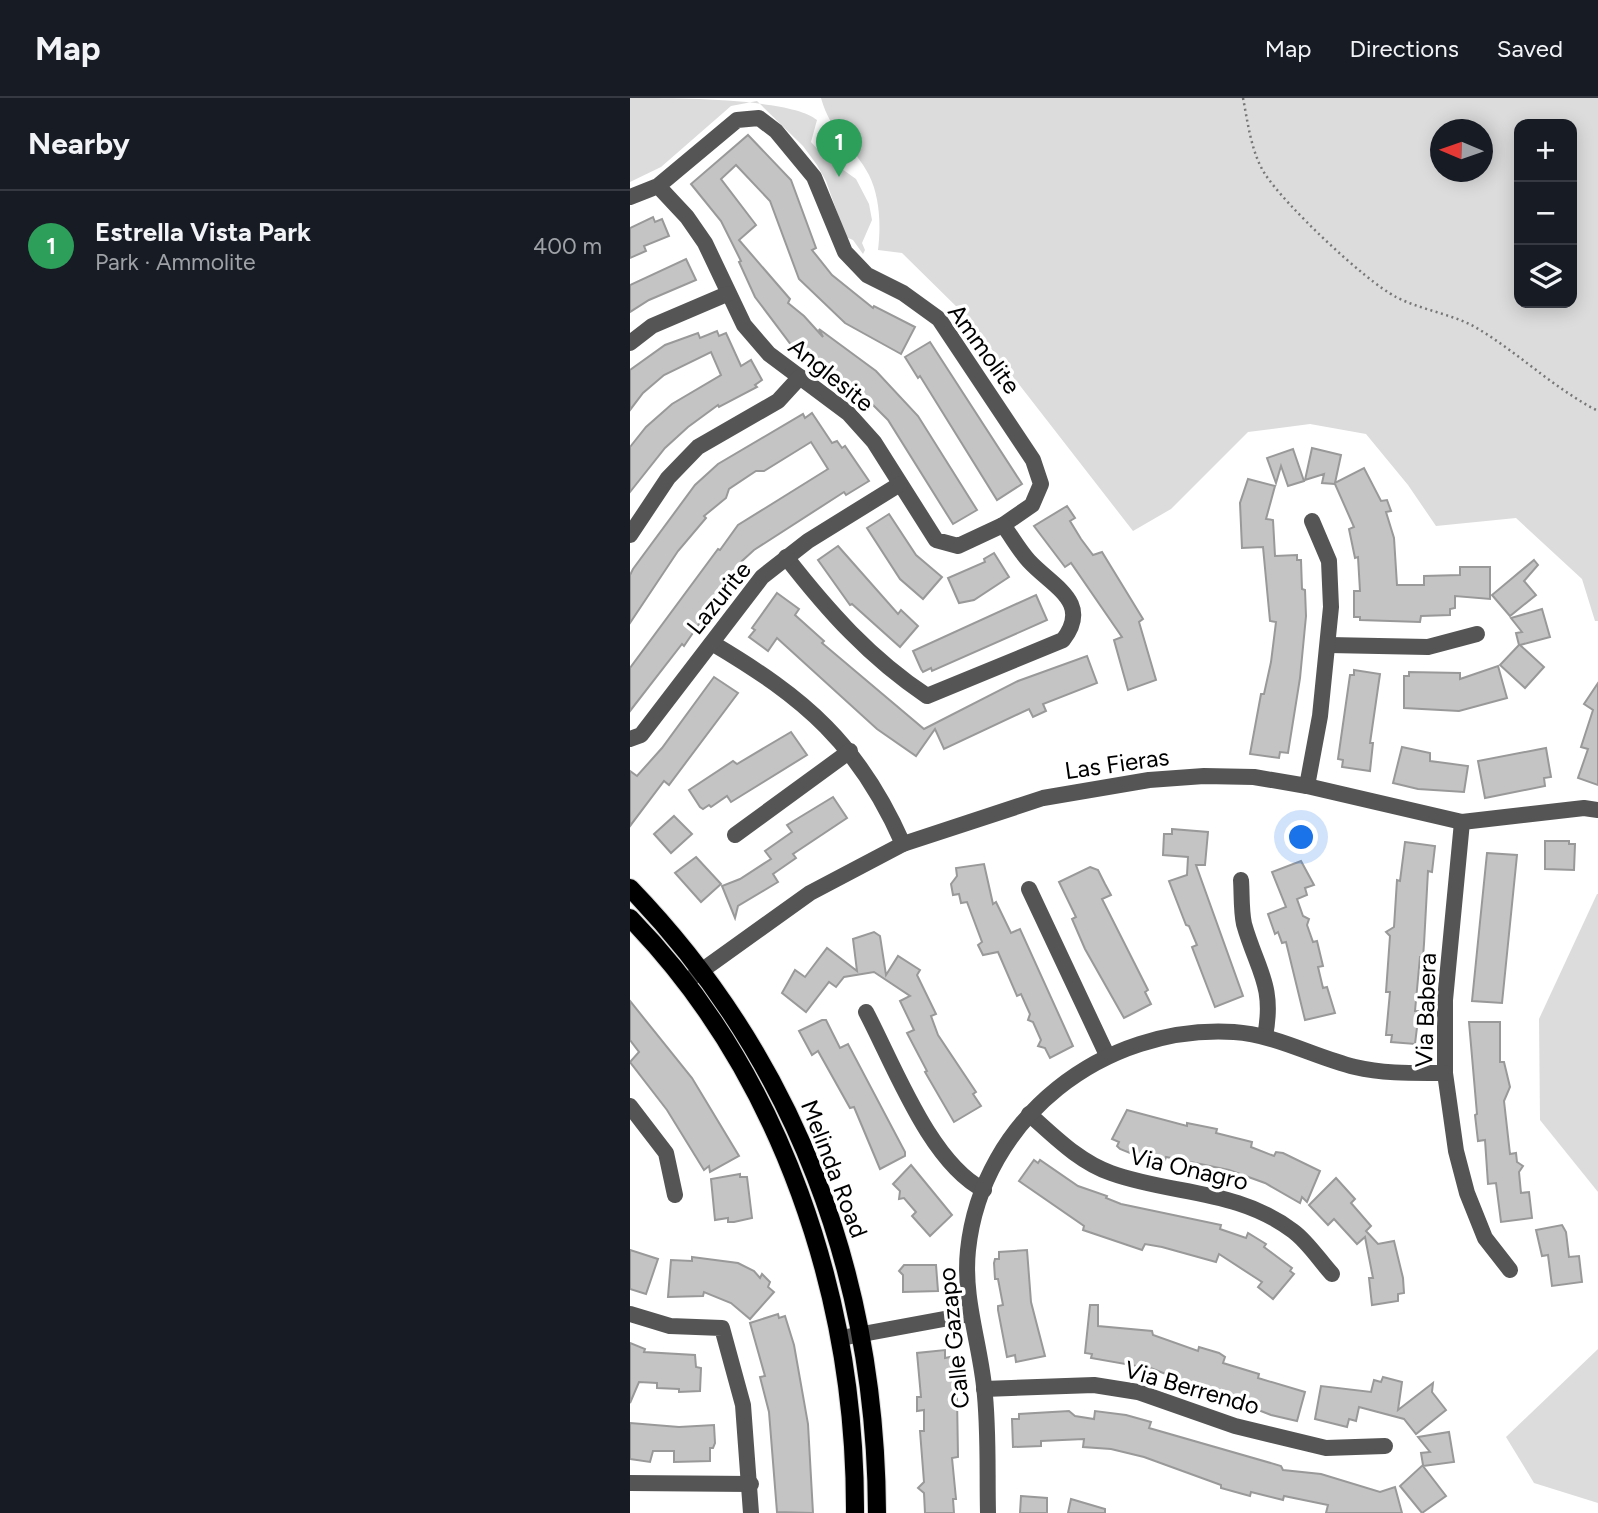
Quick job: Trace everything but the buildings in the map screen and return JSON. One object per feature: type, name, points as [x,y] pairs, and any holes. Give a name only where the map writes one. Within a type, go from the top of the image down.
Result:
[{"type":"main road","name":"Melinda Road","points":[[630,888],[703,970],[752,1046],[797,1130],[827,1208],[863,1334],[873,1420],[877,1513]]},
{"type":"main road","name":"Melinda Road","points":[[630,918],[685,982],[746,1079],[791,1170],[825,1271],[841,1338],[854,1448],[855,1513]]},
{"type":"street","name":"Ammolite","points":[[630,197],[658,186],[737,120],[759,118],[776,131],[814,177],[845,252],[867,275],[903,293],[939,318],[1032,460],[1041,484],[1037,494],[1032,505],[1003,525]]},
{"type":"street","name":"Anglesite","points":[[658,186],[705,243],[744,326],[769,354],[848,413],[874,442],[936,540],[958,546],[1003,525]]},
{"type":"street","points":[[630,343],[652,326],[727,294]]},
{"type":"street","points":[[630,535],[668,478],[698,447],[778,401],[800,377]]},
{"type":"street","name":"Lazurite","points":[[630,739],[641,735],[762,578],[786,557],[900,484]]},
{"type":"street","points":[[1307,786],[1329,645],[1329,561],[1312,521]]},
{"type":"street","points":[[786,557],[834,618],[864,648],[927,696],[943,692],[1001,664],[1063,640],[1074,625],[1074,610],[1066,595],[1028,560],[1003,525]]},
{"type":"street","points":[[1329,645],[1428,647],[1477,634]]},
{"type":"street","points":[[712,643],[754,668],[802,703],[850,751],[886,804],[904,844]]},
{"type":"street","points":[[735,835],[850,751]]},
{"type":"street","name":"Las Fieras","points":[[685,982],[810,893],[904,844],[1043,798],[1149,780],[1254,777],[1307,786],[1462,822],[1584,808],[1598,810]]},
{"type":"street","name":"Via Babera","points":[[1462,822],[1445,1000],[1445,1073],[1456,1151],[1467,1193],[1485,1238],[1510,1270]]},
{"type":"street","points":[[1241,880],[1244,922],[1265,982],[1270,1009],[1265,1036]]},
{"type":"street","points":[[1029,889],[1107,1055]]},
{"type":"street","points":[[866,1012],[937,1149],[966,1181],[984,1190]]},
{"type":"street","name":"Calle Gazapo","points":[[988,1513],[984,1389],[966,1284],[968,1249],[984,1190],[997,1158],[1029,1114],[1059,1084],[1107,1055],[1153,1038],[1194,1033],[1235,1032],[1265,1036],[1358,1068],[1397,1073],[1445,1073]]},
{"type":"street","points":[[630,1105],[666,1153],[675,1195]]},
{"type":"street","name":"Via Onagro","points":[[1029,1114],[1069,1150],[1109,1173],[1210,1193],[1251,1206],[1294,1231],[1332,1275]]},
{"type":"street","points":[[630,1314],[670,1326],[722,1328],[743,1405],[751,1484],[751,1513]]},
{"type":"street","points":[[841,1338],[971,1314]]},
{"type":"street","name":"Via Berrendo","points":[[984,1389],[1094,1385],[1138,1392],[1235,1426],[1326,1448],[1385,1446]]},
{"type":"street","points":[[630,1483],[751,1484]]},
{"type":"path","points":[[1243,98],[1253,145],[1264,172],[1276,190],[1350,263],[1396,297],[1480,329],[1566,393],[1598,411]]},
{"type":"shaded area","points":[[630,98],[749,103],[731,106],[661,167],[630,182]]},
{"type":"shaded area","points":[[821,98],[1598,98],[1598,621],[1595,621],[1582,579],[1516,518],[1436,526],[1408,485],[1366,434],[1310,424],[1248,432],[1171,509],[1133,531],[965,315],[902,253],[878,250],[879,212],[873,184],[863,165],[831,121]]},
{"type":"shaded area","points":[[760,104],[783,107],[817,120],[811,142],[821,153],[835,156],[842,169],[856,179],[869,204],[872,220],[862,243],[865,250],[863,254],[853,240],[846,237],[826,181],[817,165],[803,146]]},
{"type":"shaded area","points":[[1597,894],[1598,1192],[1540,1120],[1539,1019]]},
{"type":"shaded area","points":[[1598,1349],[1598,1503],[1534,1483],[1506,1437]]},
{"type":"place","name":"Estrella Vista Park","points":[[839,177]]}]
